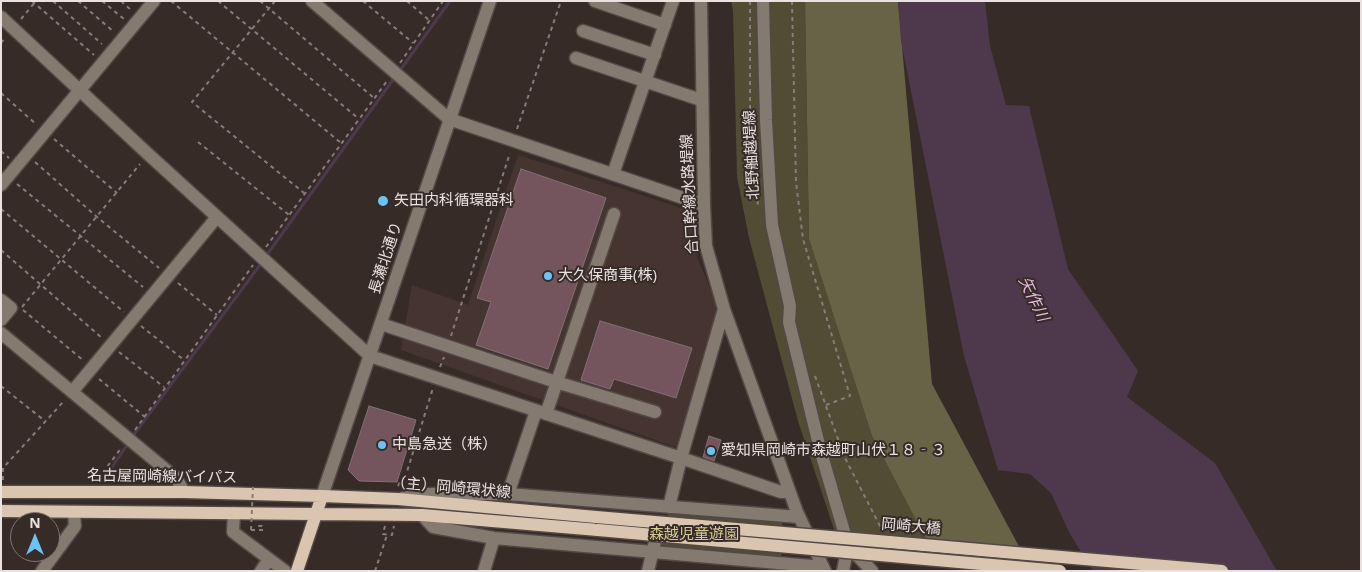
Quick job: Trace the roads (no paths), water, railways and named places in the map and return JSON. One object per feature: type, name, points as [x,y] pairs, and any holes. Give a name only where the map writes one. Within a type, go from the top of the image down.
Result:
[{"type":"main road","name":"名古屋岡崎線バイパス","points":[[2,486],[322,496]]},
{"type":"main road","name":"（主）岡崎環状線","points":[[322,496],[398,493],[596,517]]},
{"type":"main road","points":[[296,571],[322,496]]},
{"type":"main road","points":[[1,511],[316,515]]},
{"type":"main road","name":"（主）岡崎環状線","points":[[316,515],[422,515],[598,530]]},
{"type":"main road","name":"岡崎大橋","points":[[596,517],[1222,571]]},
{"type":"main road","name":"岡崎大橋","points":[[598,530],[1060,571]]},
{"type":"street","points":[[5,181],[154,1]]},
{"type":"street","points":[[312,1],[449,119],[704,205]]},
{"type":"street","name":"長瀬北通り","points":[[322,496],[490,1]]},
{"type":"street","points":[[595,1],[665,25]]},
{"type":"street","points":[[613,174],[673,1]]},
{"type":"street","name":"合口幹線水路堤線","points":[[701,1],[706,246],[724,309],[790,492],[824,569]]},
{"type":"street","name":"北野舳越堤線","points":[[763,1],[766,120],[772,225],[790,306],[789,322],[791,331],[820,449],[848,545]]},
{"type":"street","points":[[1,17],[370,356],[781,492],[790,492]]},
{"type":"street","points":[[583,31],[655,55]]},
{"type":"street","points":[[576,58],[702,100]]},
{"type":"street","points":[[508,494],[541,412],[556,382],[614,214]]},
{"type":"street","points":[[72,392],[217,217]]},
{"type":"street","points":[[1,300],[11,308],[1,320]]},
{"type":"street","points":[[648,571],[724,309]]},
{"type":"street","points":[[381,324],[556,382],[655,412]]},
{"type":"street","points":[[1,334],[176,478],[184,492]]},
{"type":"street","points":[[398,493],[508,494],[799,516]]},
{"type":"street","points":[[42,571],[75,526],[74,513]]},
{"type":"street","points":[[234,514],[233,532],[285,571]]},
{"type":"street","points":[[422,515],[433,527],[494,538],[824,569]]},
{"type":"street","points":[[484,571],[494,538]]},
{"type":"street","points":[[843,571],[848,545]]},
{"type":"street","points":[[848,545],[872,571]]},
{"type":"street","points":[[260,571],[269,559]]},
{"type":"water","name":"矢作川","points":[[898,1],[985,1],[990,46],[1006,105],[1029,106],[1068,269],[1138,371],[1127,397],[1215,463],[1277,571],[1093,571],[1070,534],[1051,493],[1030,474],[998,470],[964,356],[901,41]]},
{"type":"waterway","points":[[399,72],[450,1]]},
{"type":"waterway","points":[[266,256],[395,77]]},
{"type":"waterway","points":[[132,437],[263,261]]},
{"type":"waterway","points":[[106,476],[129,442]]},
{"type":"place","name":"矢田内科循環器科","points":[[383,201]]},
{"type":"place","name":"大久保商事(株)","points":[[548,276]]},
{"type":"place","name":"中島急送（株）","points":[[382,445]]},
{"type":"place","name":"愛知県岡崎市森越町山伏１８‐３","points":[[711,451]]},
{"type":"park label","name":"森越児童遊園","points":[[694,535]]}]
